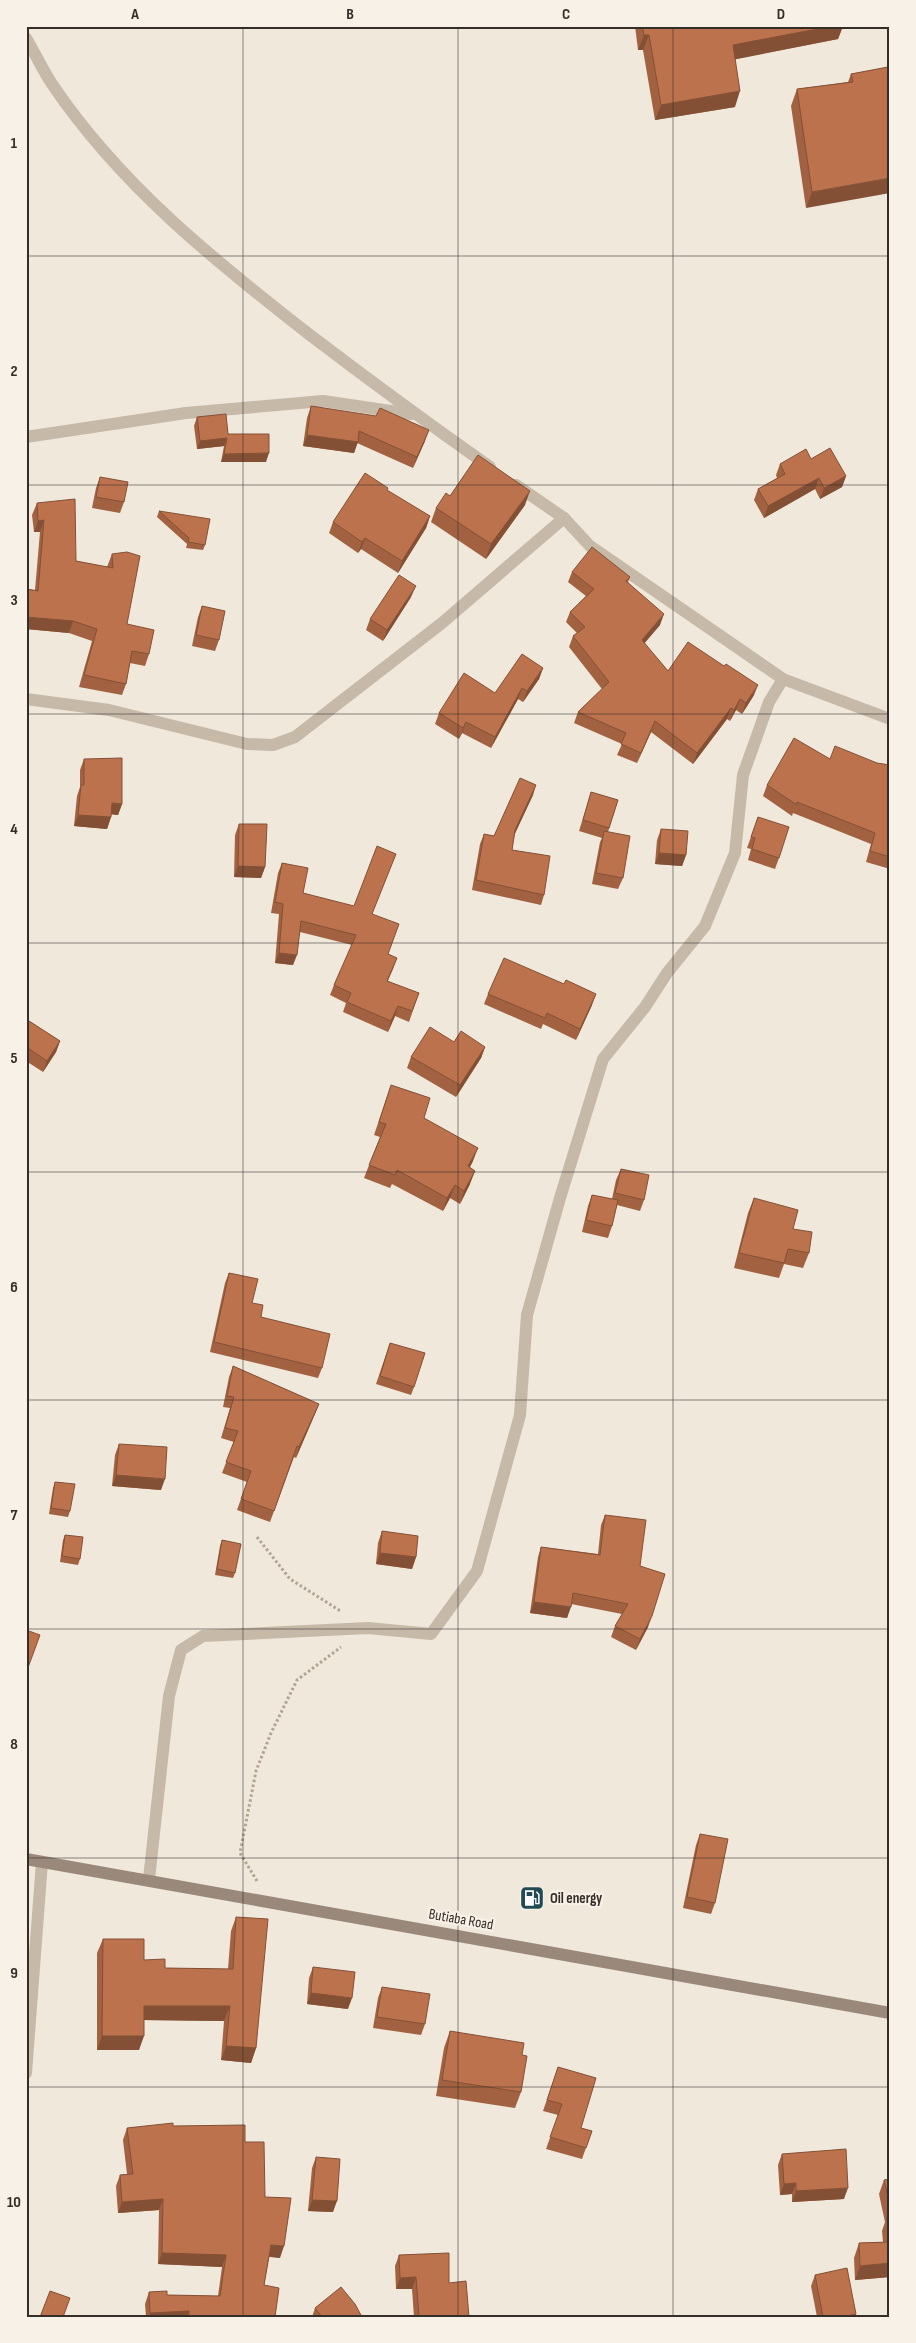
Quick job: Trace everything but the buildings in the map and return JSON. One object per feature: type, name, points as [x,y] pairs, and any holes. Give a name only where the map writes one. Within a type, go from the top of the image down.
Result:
[{"type":"main road","name":"Butiaba Road","points":[[26,1859],[270,1903],[389,1922],[890,2014]]},
{"type":"street","points":[[26,38],[52,83],[104,153],[162,212],[236,278],[414,414],[564,518],[590,546],[783,678],[890,719]]},
{"type":"street","points":[[26,437],[186,413],[323,400],[414,414]]},
{"type":"street","points":[[26,699],[109,710],[247,744],[274,745],[295,737],[442,623],[564,518]]},
{"type":"street","points":[[149,1880],[169,1696],[181,1650],[202,1636],[368,1628],[431,1634],[477,1571],[520,1415],[527,1315],[560,1198],[603,1059],[645,1007],[667,973],[706,926],[735,853],[743,774],[769,702],[783,678]]},
{"type":"street","points":[[26,2072],[42,1862]]},
{"type":"path","points":[[257,1537],[290,1579],[368,1628]]},
{"type":"path","points":[[270,1903],[240,1853],[256,1771],[271,1733],[296,1680],[344,1645]]},
{"type":"place","name":"Oil energy","points":[[532,1898]]}]
